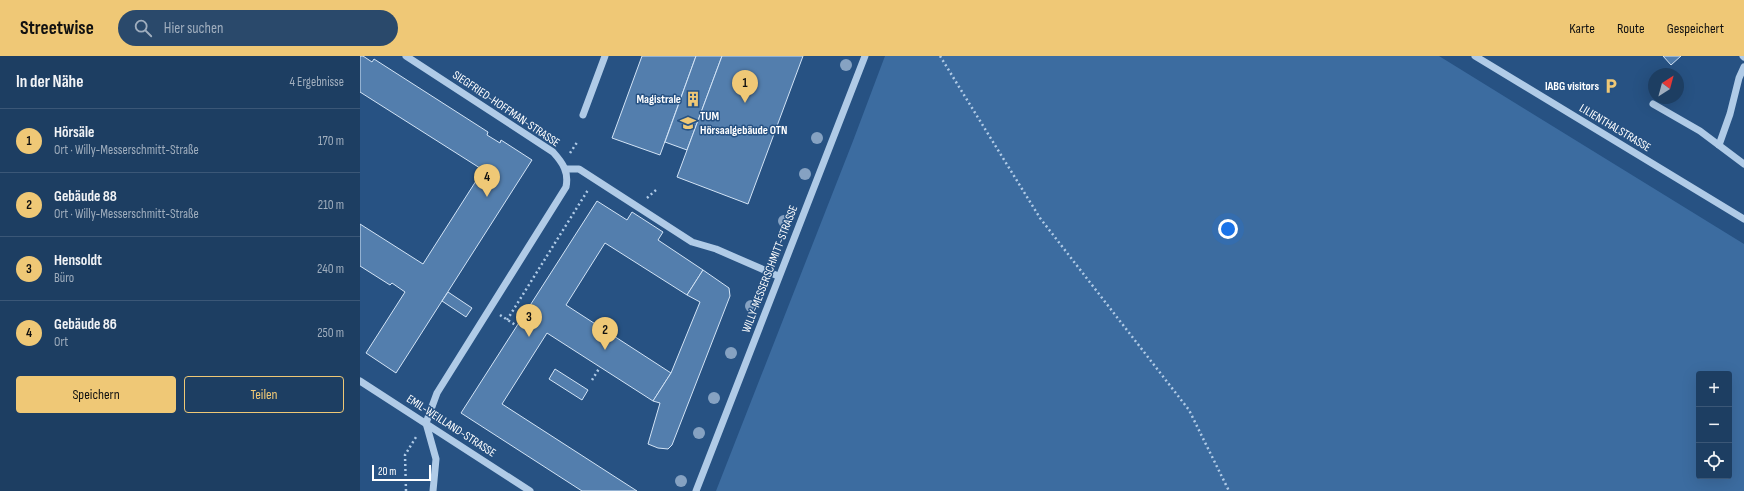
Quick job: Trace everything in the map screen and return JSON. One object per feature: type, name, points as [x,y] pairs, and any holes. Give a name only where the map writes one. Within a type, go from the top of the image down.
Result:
[{"type":"street","name":"SIEGFRIED-HOFFMAN-STRASSE","points":[[406,56],[553,152],[566,169]]},
{"type":"street","points":[[583,115],[605,56]]},
{"type":"street","name":"WILLY-MESSERSCHMITT-STRASSE","points":[[696,491],[778,276],[865,56]]},
{"type":"street","name":"LILIENTHALSTRASSE","points":[[1475,56],[1744,219]]},
{"type":"street","points":[[1719,145],[1730,114],[1739,78],[1744,67]]},
{"type":"street","points":[[1653,104],[1700,131],[1744,164]]},
{"type":"street","points":[[433,491],[436,459],[426,423],[437,392],[566,187],[568,179],[566,169],[579,169],[692,242],[716,249],[778,276]]},
{"type":"street","name":"EMIL-WEILLAND-STRASSE","points":[[360,381],[530,491]]},
{"type":"path","points":[[940,56],[1040,218],[1189,410],[1230,491]]},
{"type":"path","points":[[507,320],[595,179]]},
{"type":"path","points":[[489,309],[517,326]]},
{"type":"path","points":[[592,380],[600,367]]},
{"type":"path","points":[[406,491],[404,454],[426,423]]},
{"type":"shaded area","points":[[885,56],[1439,56],[1744,244],[1744,491],[716,491]]},
{"type":"building","points":[[360,56],[363,56],[372,62],[374,59],[488,132],[487,135],[500,143],[501,140],[532,160],[396,373],[366,353],[405,292],[392,283],[390,285],[360,266],[360,224],[423,264],[483,170],[360,92]]},
{"type":"building","points":[[642,56],[696,56],[660,155],[612,138]]},
{"type":"building","name":"Magistrale","points":[[696,56],[722,56],[687,150],[665,142]]},
{"type":"building","points":[[722,56],[803,56],[748,204],[677,177]]},
{"type":"building","points":[[1663,56],[1681,56],[1671,65]]},
{"type":"building","points":[[597,201],[627,220],[632,212],[663,232],[658,240],[703,270],[687,295],[605,243],[566,305],[671,373],[653,401],[547,333],[502,404],[637,491],[582,491],[461,413]]},
{"type":"building","points":[[703,270],[729,288],[730,296],[672,445],[668,449],[658,448],[648,444],[660,403],[653,401],[671,373],[700,302],[687,295]]},
{"type":"building","points":[[448,292],[472,308],[466,317],[442,301]]},
{"type":"building","points":[[555,369],[588,390],[582,400],[549,379]]},
{"type":"place","name":"IABG visitors","points":[[1611,86]]},
{"type":"place","name":"Magistrale","points":[[693,99]]},
{"type":"place","name":"Hörsäle","points":[[745,103]]},
{"type":"place","name":"TUM Hörsaalgebäude OTN","points":[[688,123]]},
{"type":"place","name":"Gebäude 86","points":[[487,197]]},
{"type":"place","name":"Hensoldt","points":[[529,337]]},
{"type":"place","name":"Gebäude 88","points":[[605,350]]}]
